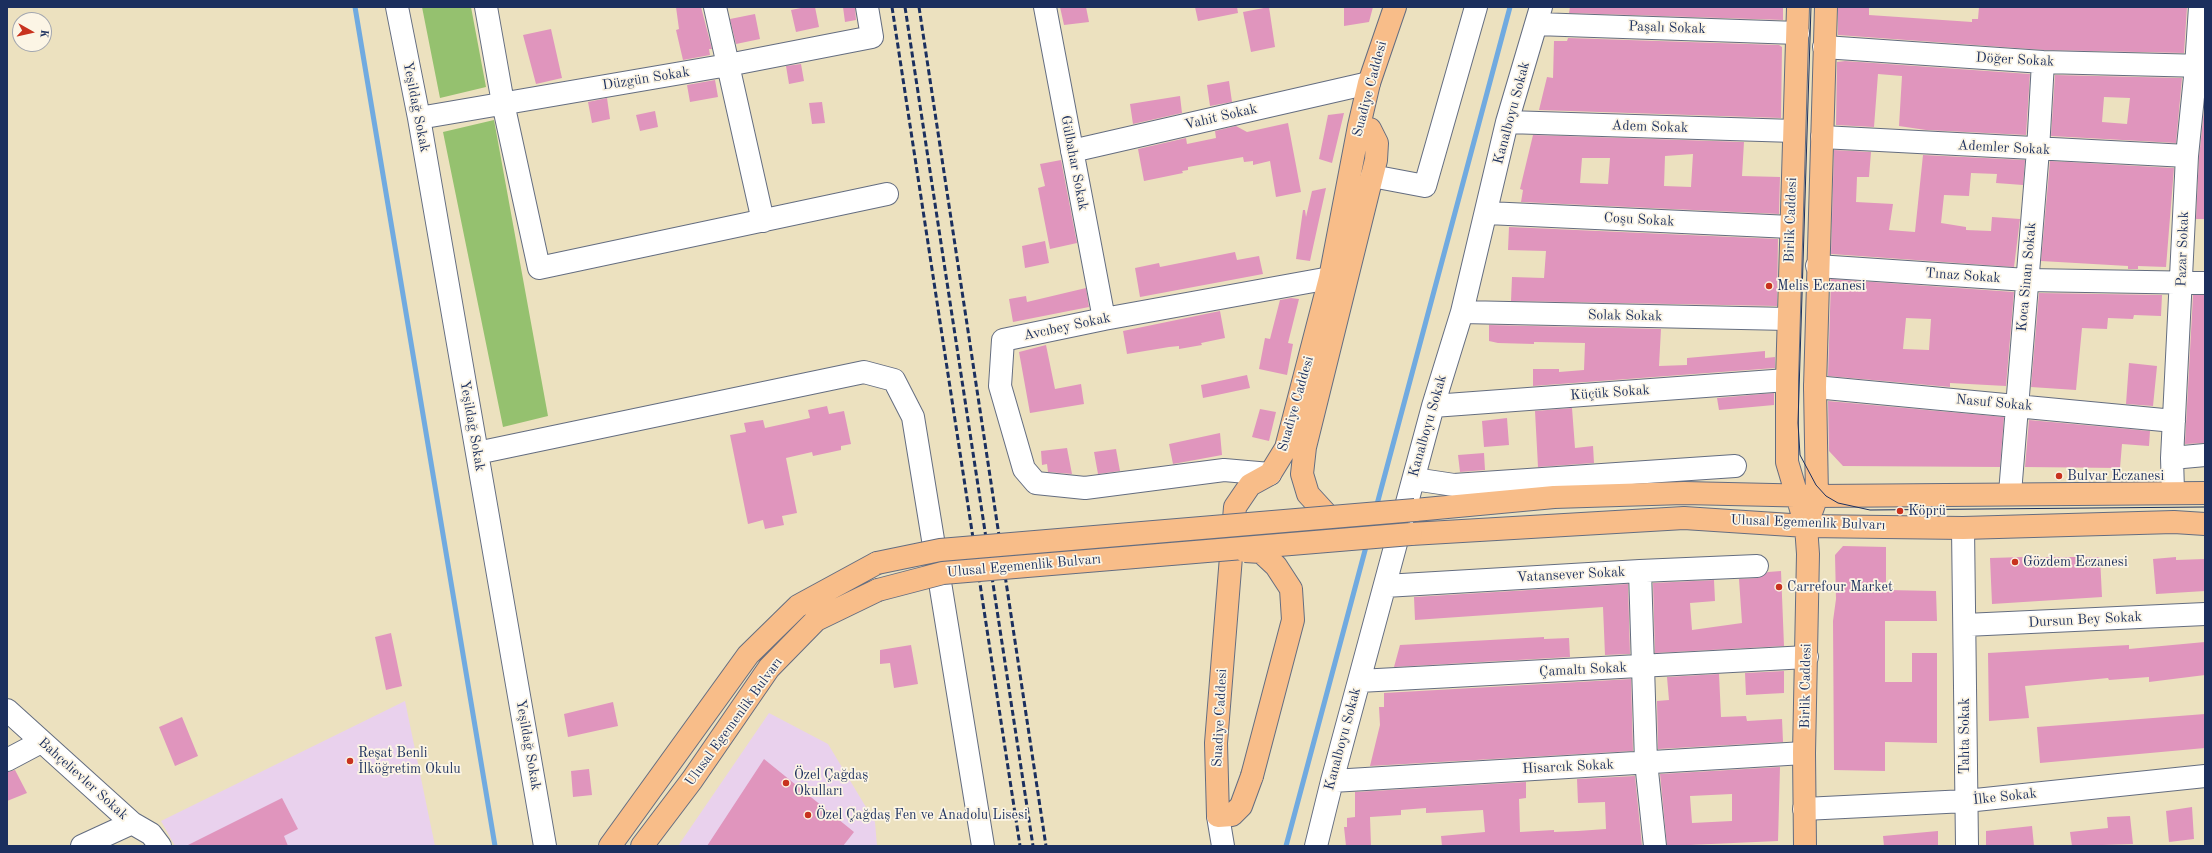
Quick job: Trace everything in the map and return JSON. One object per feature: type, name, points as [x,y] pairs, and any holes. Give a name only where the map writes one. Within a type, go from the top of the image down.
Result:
[{"type":"main road","name":"Suadiye Caddesi","points":[[1218,816],[1216,743],[1235,507],[1250,485],[1270,474],[1286,448],[1330,278],[1359,126],[1369,83],[1395,7]]},
{"type":"main road","name":"Birlik Caddesi","points":[[1798,7],[1788,320],[1787,462],[1807,496]]},
{"type":"main road","name":"Birlik Caddesi","points":[[1805,846],[1804,753],[1808,554],[1806,526],[1815,386],[1817,266],[1826,7]]},
{"type":"main road","points":[[1330,518],[1308,494],[1302,474],[1305,447],[1376,160],[1377,143],[1370,129],[1359,126]]},
{"type":"main road","points":[[1736,494],[1772,480],[1787,462]]},
{"type":"main road","name":"Ulusal Egemenlik Bulvarı","points":[[610,846],[748,655],[798,606],[877,563],[940,550],[1330,518],[1554,497],[1684,493],[1807,496],[2173,491],[2205,493]]},
{"type":"main road","name":"Ulusal Egemenlik Bulvarı","points":[[642,846],[692,780],[770,668],[816,620],[878,590],[943,572],[1411,534],[1684,518],[1806,526],[1963,528],[2174,522],[2205,524]]},
{"type":"main road","points":[[1218,816],[1232,815],[1241,806],[1252,776],[1293,620],[1291,589],[1276,566],[1261,552],[1228,549]]},
{"type":"street","name":"Yeşildağ Sokak","points":[[397,7],[419,118],[545,846]]},
{"type":"street","points":[[486,7],[503,103],[539,268],[887,194]]},
{"type":"street","points":[[715,7],[763,220]]},
{"type":"street","name":"Düzgün Sokak","points":[[419,118],[728,65],[872,37],[867,7]]},
{"type":"street","name":"Gülbahar Sokak","points":[[1045,7],[1104,319]]},
{"type":"street","points":[[1372,176],[1425,186],[1476,7]]},
{"type":"street","name":"Pazar Sokak","points":[[2173,491],[2172,458],[2182,282],[2187,156],[2201,67],[2200,7]]},
{"type":"street","name":"Paşalı Sokak","points":[[1538,15],[1798,33]]},
{"type":"street","name":"Kanalboyu Sokak","points":[[1316,846],[1332,781],[1433,406],[1462,312],[1487,213],[1507,122],[1538,15]]},
{"type":"street","name":"Döğer Sokak","points":[[1824,47],[2043,62],[2201,67]]},
{"type":"street","name":"Koca Sinan Sokak","points":[[2010,493],[2038,150],[2043,62]]},
{"type":"street","name":"Vahit Sokak","points":[[1072,151],[1369,83]]},
{"type":"street","name":"Adem Sokak","points":[[1507,122],[1794,132]]},
{"type":"street","name":"Ademler Sokak","points":[[1822,137],[2038,150],[2187,156]]},
{"type":"street","name":"Coşu Sokak","points":[[1487,213],[1791,227]]},
{"type":"street","name":"Tınaz Sokak","points":[[1817,266],[2027,280],[2205,283]]},
{"type":"street","name":"Avcıbey Sokak","points":[[1270,474],[1224,470],[1085,488],[1036,483],[1024,469],[1000,386],[1003,340],[1104,319],[1330,278]]},
{"type":"street","name":"Solak Sokak","points":[[1462,312],[1788,320]]},
{"type":"street","points":[[477,453],[864,372],[894,380],[913,417],[983,846]]},
{"type":"street","name":"Küçük Sokak","points":[[1433,406],[1787,380]]},
{"type":"street","name":"Nasuf Sokak","points":[[1815,386],[2174,421]]},
{"type":"street","points":[[2172,458],[2205,455]]},
{"type":"street","points":[[1414,479],[1454,485],[1735,466]]},
{"type":"street","name":"Tahta Sokak","points":[[1963,528],[1967,846]]},
{"type":"street","name":"Vatansever Sokak","points":[[1385,586],[1640,571],[1757,566]]},
{"type":"street","points":[[1640,571],[1646,762],[1655,846]]},
{"type":"street","name":"Dursun Bey Sokak","points":[[1965,625],[2205,614]]},
{"type":"street","name":"Çamaltı Sokak","points":[[1359,682],[1807,657]]},
{"type":"street","name":"Bahçelievler Sokak","points":[[7,710],[40,742],[132,822],[151,834],[160,846]]},
{"type":"street","points":[[7,760],[40,742]]},
{"type":"street","name":"Hisarcık Sokak","points":[[1332,781],[1804,753]]},
{"type":"street","name":"İlke Sokak","points":[[1804,809],[1966,801],[2205,776]]},
{"type":"street","points":[[1218,816],[1223,846]]},
{"type":"street","points":[[82,846],[132,822]]},
{"type":"shaded area","name":"Reşat Benli İlköğretim Okulu","points":[[405,701],[435,846],[175,846],[161,821]]},
{"type":"shaded area","name":"Özel Çağdaş Okulları","points":[[769,713],[828,744],[875,822],[877,846],[678,846]]},
{"type":"green space","points":[[422,7],[471,7],[486,87],[440,98]]},
{"type":"green space","points":[[494,120],[548,416],[503,427],[443,132]]},
{"type":"building","points":[[676,7],[701,7],[712,49],[709,49],[710,55],[683,60],[676,30],[679,29]]},
{"type":"building","points":[[815,7],[819,27],[796,32],[791,10]]},
{"type":"building","points":[[843,7],[855,7],[856,20],[845,22]]},
{"type":"building","points":[[1060,7],[1086,7],[1089,22],[1064,25]]},
{"type":"building","points":[[1195,7],[1237,7],[1238,13],[1198,21]]},
{"type":"building","points":[[1269,7],[1275,47],[1251,52],[1243,12]]},
{"type":"building","points":[[1344,7],[1373,7],[1369,22],[1344,26]]},
{"type":"building","points":[[1570,7],[1783,7],[1783,20],[1569,13]]},
{"type":"building","points":[[1838,7],[1869,7],[1869,15],[1972,22],[1972,19],[1978,19],[1979,7],[2187,7],[2184,53],[2044,50],[1838,35]]},
{"type":"building","points":[[755,14],[760,39],[736,44],[730,19]]},
{"type":"building","points":[[551,29],[562,78],[536,84],[523,35]]},
{"type":"building","points":[[1568,38],[1779,45],[1782,47],[1781,118],[1539,110],[1547,77],[1553,78],[1554,41],[1567,41]]},
{"type":"building","points":[[1845,61],[2030,74],[2026,135],[1926,130],[1899,126],[1902,76],[1878,74],[1874,127],[1836,125],[1837,62]]},
{"type":"building","points":[[801,64],[804,81],[789,84],[786,66]]},
{"type":"building","points":[[2055,75],[2182,78],[2176,143],[2051,136]],"holes":[[[2104,97],[2130,98],[2127,124],[2102,122]]]},
{"type":"building","points":[[715,80],[718,97],[690,102],[687,85]]},
{"type":"building","points":[[1229,81],[1232,102],[1210,106],[1207,85]]},
{"type":"building","points":[[1180,96],[1182,113],[1133,124],[1130,104]]},
{"type":"building","points":[[607,98],[610,119],[592,123],[588,102]]},
{"type":"building","points":[[822,102],[825,123],[812,124],[809,103]]},
{"type":"building","points":[[2205,102],[2205,219],[2196,219],[2199,157]]},
{"type":"building","points":[[655,111],[658,127],[640,131],[636,115]]},
{"type":"building","points":[[1344,113],[1332,163],[1319,159],[1328,115]]},
{"type":"building","points":[[1288,123],[1301,192],[1276,197],[1270,161],[1253,165],[1253,161],[1244,162],[1243,157],[1188,167],[1188,170],[1182,171],[1183,173],[1144,181],[1138,149],[1186,138],[1187,144],[1216,138],[1215,131],[1236,126],[1247,132]]},
{"type":"building","points":[[1533,135],[1744,142],[1742,176],[1780,177],[1779,214],[1521,202],[1523,190],[1520,189]],"holes":[[[1693,154],[1691,187],[1664,186],[1665,156]],[[1582,158],[1610,158],[1608,184],[1580,183]]]},
{"type":"building","points":[[1834,150],[1871,152],[1869,177],[1857,177],[1856,202],[1893,204],[1889,230],[1915,232],[1923,155],[2025,160],[2023,185],[1996,183],[1997,174],[1971,173],[1969,196],[1944,195],[1941,223],[1966,227],[1966,230],[1991,231],[1992,217],[2020,219],[2014,267],[1831,254]]},
{"type":"building","points":[[1061,160],[1077,243],[1050,249],[1038,188],[1045,186],[1040,164]]},
{"type":"building","points":[[2050,161],[2174,168],[2166,267],[2138,266],[2138,269],[2128,269],[2128,266],[2041,261]]},
{"type":"building","points":[[1326,188],[1310,261],[1296,259],[1303,210],[1305,210],[1306,217],[1312,191]]},
{"type":"building","points":[[1509,227],[1778,239],[1777,306],[1511,301],[1512,277],[1544,278],[1546,251],[1508,250]]},
{"type":"building","points":[[1045,241],[1049,263],[1025,268],[1022,246]]},
{"type":"building","points":[[1235,252],[1237,260],[1259,256],[1263,274],[1140,297],[1135,268],[1159,263],[1160,267]]},
{"type":"building","points":[[1831,279],[2014,292],[2006,386],[1950,383],[1950,387],[1828,376]],"holes":[[[1906,318],[1931,319],[1929,350],[1903,349]]]},
{"type":"building","points":[[1086,288],[1089,307],[1013,322],[1009,299],[1026,296],[1027,302]]},
{"type":"building","points":[[2039,293],[2162,295],[2161,316],[2134,315],[2133,319],[2108,318],[2107,329],[2082,328],[2076,390],[2031,387]]},
{"type":"building","points":[[2193,295],[2205,295],[2205,443],[2185,444]]},
{"type":"building","points":[[1291,298],[1299,299],[1288,343],[1293,344],[1287,375],[1259,369],[1265,338],[1270,339],[1280,300]]},
{"type":"building","points":[[1220,311],[1225,338],[1201,343],[1202,345],[1179,349],[1179,346],[1127,354],[1123,331]]},
{"type":"building","points":[[1489,325],[1661,329],[1659,366],[1687,365],[1687,358],[1765,351],[1765,358],[1775,357],[1775,368],[1533,386],[1533,369],[1559,369],[1559,372],[1584,370],[1585,343],[1498,343],[1489,341]]},
{"type":"building","points":[[1046,345],[1055,389],[1081,384],[1084,404],[1030,413],[1019,352]]},
{"type":"building","points":[[2129,363],[2157,366],[2153,406],[2126,404]]},
{"type":"building","points":[[1247,375],[1250,388],[1203,398],[1201,385]]},
{"type":"building","points":[[1774,393],[1774,405],[1719,410],[1717,398]]},
{"type":"building","points":[[1828,401],[2004,417],[2000,467],[1843,466],[1829,451]]},
{"type":"building","points":[[827,406],[829,414],[844,411],[851,444],[841,446],[841,450],[813,456],[812,452],[786,458],[797,513],[782,516],[784,525],[765,529],[763,520],[748,524],[730,435],[746,432],[744,423],[763,420],[765,428],[810,418],[808,410]]},
{"type":"building","points":[[1572,408],[1575,448],[1593,446],[1594,463],[1538,467],[1535,411]]},
{"type":"building","points":[[1260,409],[1276,412],[1269,441],[1252,437]]},
{"type":"building","points":[[1507,418],[1509,445],[1484,447],[1482,421]]},
{"type":"building","points":[[2029,420],[2150,431],[2149,446],[2122,444],[2120,468],[2025,467]]},
{"type":"building","points":[[1220,433],[1222,455],[1173,464],[1169,444]]},
{"type":"building","points":[[1067,448],[1072,474],[1048,472],[1047,464],[1042,465],[1041,451]]},
{"type":"building","points":[[1116,449],[1120,471],[1098,474],[1094,452]]},
{"type":"building","points":[[1484,453],[1485,470],[1460,472],[1458,455]]},
{"type":"building","points":[[1843,546],[1886,547],[1886,590],[1936,591],[1937,621],[1885,621],[1885,682],[1912,682],[1912,653],[1937,653],[1937,743],[1885,742],[1885,771],[1834,770],[1833,621],[1836,599],[1835,555]]},
{"type":"building","points":[[2100,557],[2102,597],[1992,604],[1990,558]]},
{"type":"building","points":[[2176,557],[2176,560],[2205,559],[2205,591],[2156,594],[2153,559]]},
{"type":"building","points":[[1781,571],[1784,646],[1655,653],[1653,583],[1714,580],[1715,601],[1690,603],[1692,630],[1742,623],[1739,579],[1758,578],[1768,572]]},
{"type":"building","points":[[1628,584],[1630,654],[1605,655],[1603,607],[1415,620],[1414,597]]},
{"type":"building","points":[[391,633],[402,686],[386,690],[375,637]]},
{"type":"building","points":[[1544,637],[1544,639],[1569,638],[1570,657],[1394,667],[1400,645]]},
{"type":"building","points":[[2205,642],[2205,675],[2149,682],[2149,677],[2109,680],[2108,678],[2025,686],[2029,718],[1989,721],[1988,653],[2129,645],[2129,649]]},
{"type":"building","points":[[911,645],[918,684],[894,688],[890,663],[880,664],[880,650]]},
{"type":"building","points":[[1784,671],[1784,693],[1746,695],[1745,673]]},
{"type":"building","points":[[1719,674],[1721,717],[1746,716],[1747,721],[1782,719],[1783,742],[1658,749],[1657,701],[1669,700],[1667,677]]},
{"type":"building","points":[[1631,679],[1633,751],[1370,766],[1380,725],[1379,707],[1384,707],[1384,693]]},
{"type":"building","points":[[613,702],[618,726],[568,737],[564,714]]},
{"type":"building","points":[[2205,714],[2205,748],[2040,763],[2037,727]]},
{"type":"building","points":[[182,717],[198,756],[175,766],[159,727]]},
{"type":"building","name":"Özel Çağdaş Okulları","points":[[764,759],[854,832],[843,846],[707,846]]},
{"type":"building","points":[[1780,767],[1778,841],[1667,846],[1660,774]],"holes":[[[1732,794],[1732,821],[1692,823],[1690,796]]]},
{"type":"building","points":[[589,769],[592,795],[573,797],[571,771]]},
{"type":"building","points":[[15,770],[27,793],[7,801],[7,772]]},
{"type":"building","points":[[1635,776],[1642,846],[1442,846],[1441,836],[1485,832],[1483,810],[1426,813],[1426,808],[1401,810],[1401,815],[1370,817],[1371,846],[1346,846],[1344,827],[1347,827],[1347,818],[1355,817],[1355,792],[1526,782],[1526,798],[1519,799],[1520,832],[1554,830],[1554,832],[1578,831],[1606,829],[1605,802],[1578,803],[1577,779]]},
{"type":"building","points":[[282,798],[298,829],[284,836],[288,846],[186,846]]},
{"type":"building","points":[[2192,807],[2194,839],[2169,842],[2166,811]]},
{"type":"building","points":[[2130,816],[2133,844],[2072,846],[2070,832],[2108,828],[2107,817]]},
{"type":"building","points":[[2032,826],[2034,846],[1986,846],[1986,831]]},
{"type":"building","points":[[1938,831],[1938,846],[1884,846],[1883,836]]},
{"type":"waterway","points":[[355,7],[495,846]]},
{"type":"waterway","points":[[1376,508],[1510,7]]},
{"type":"waterway","points":[[1286,846],[1367,543]]},
{"type":"tram line","points":[[1811,7],[1798,423],[1800,455],[1816,485],[1826,496],[1838,503],[1870,510],[2205,507]]},
{"type":"railway","points":[[892,7],[1020,846]]},
{"type":"railway","points":[[905,7],[1033,846]]},
{"type":"railway","points":[[919,7],[1046,846]]},
{"type":"place","name":"Melis Eczanesi","points":[[1769,286]]},
{"type":"place","name":"Bulvar Eczanesi","points":[[2059,476]]},
{"type":"place","name":"Köprü","points":[[1900,511]]},
{"type":"place","name":"Gözdem Eczanesi","points":[[2015,562]]},
{"type":"place","name":"Carrefour Market","points":[[1779,587]]},
{"type":"place","name":"Reşat Benli İlköğretim Okulu","points":[[350,761]]},
{"type":"place","name":"Özel Çağdaş Okulları","points":[[786,783]]},
{"type":"place","name":"Özel Çağdaş Fen ve Anadolu Lisesi","points":[[808,815]]}]
